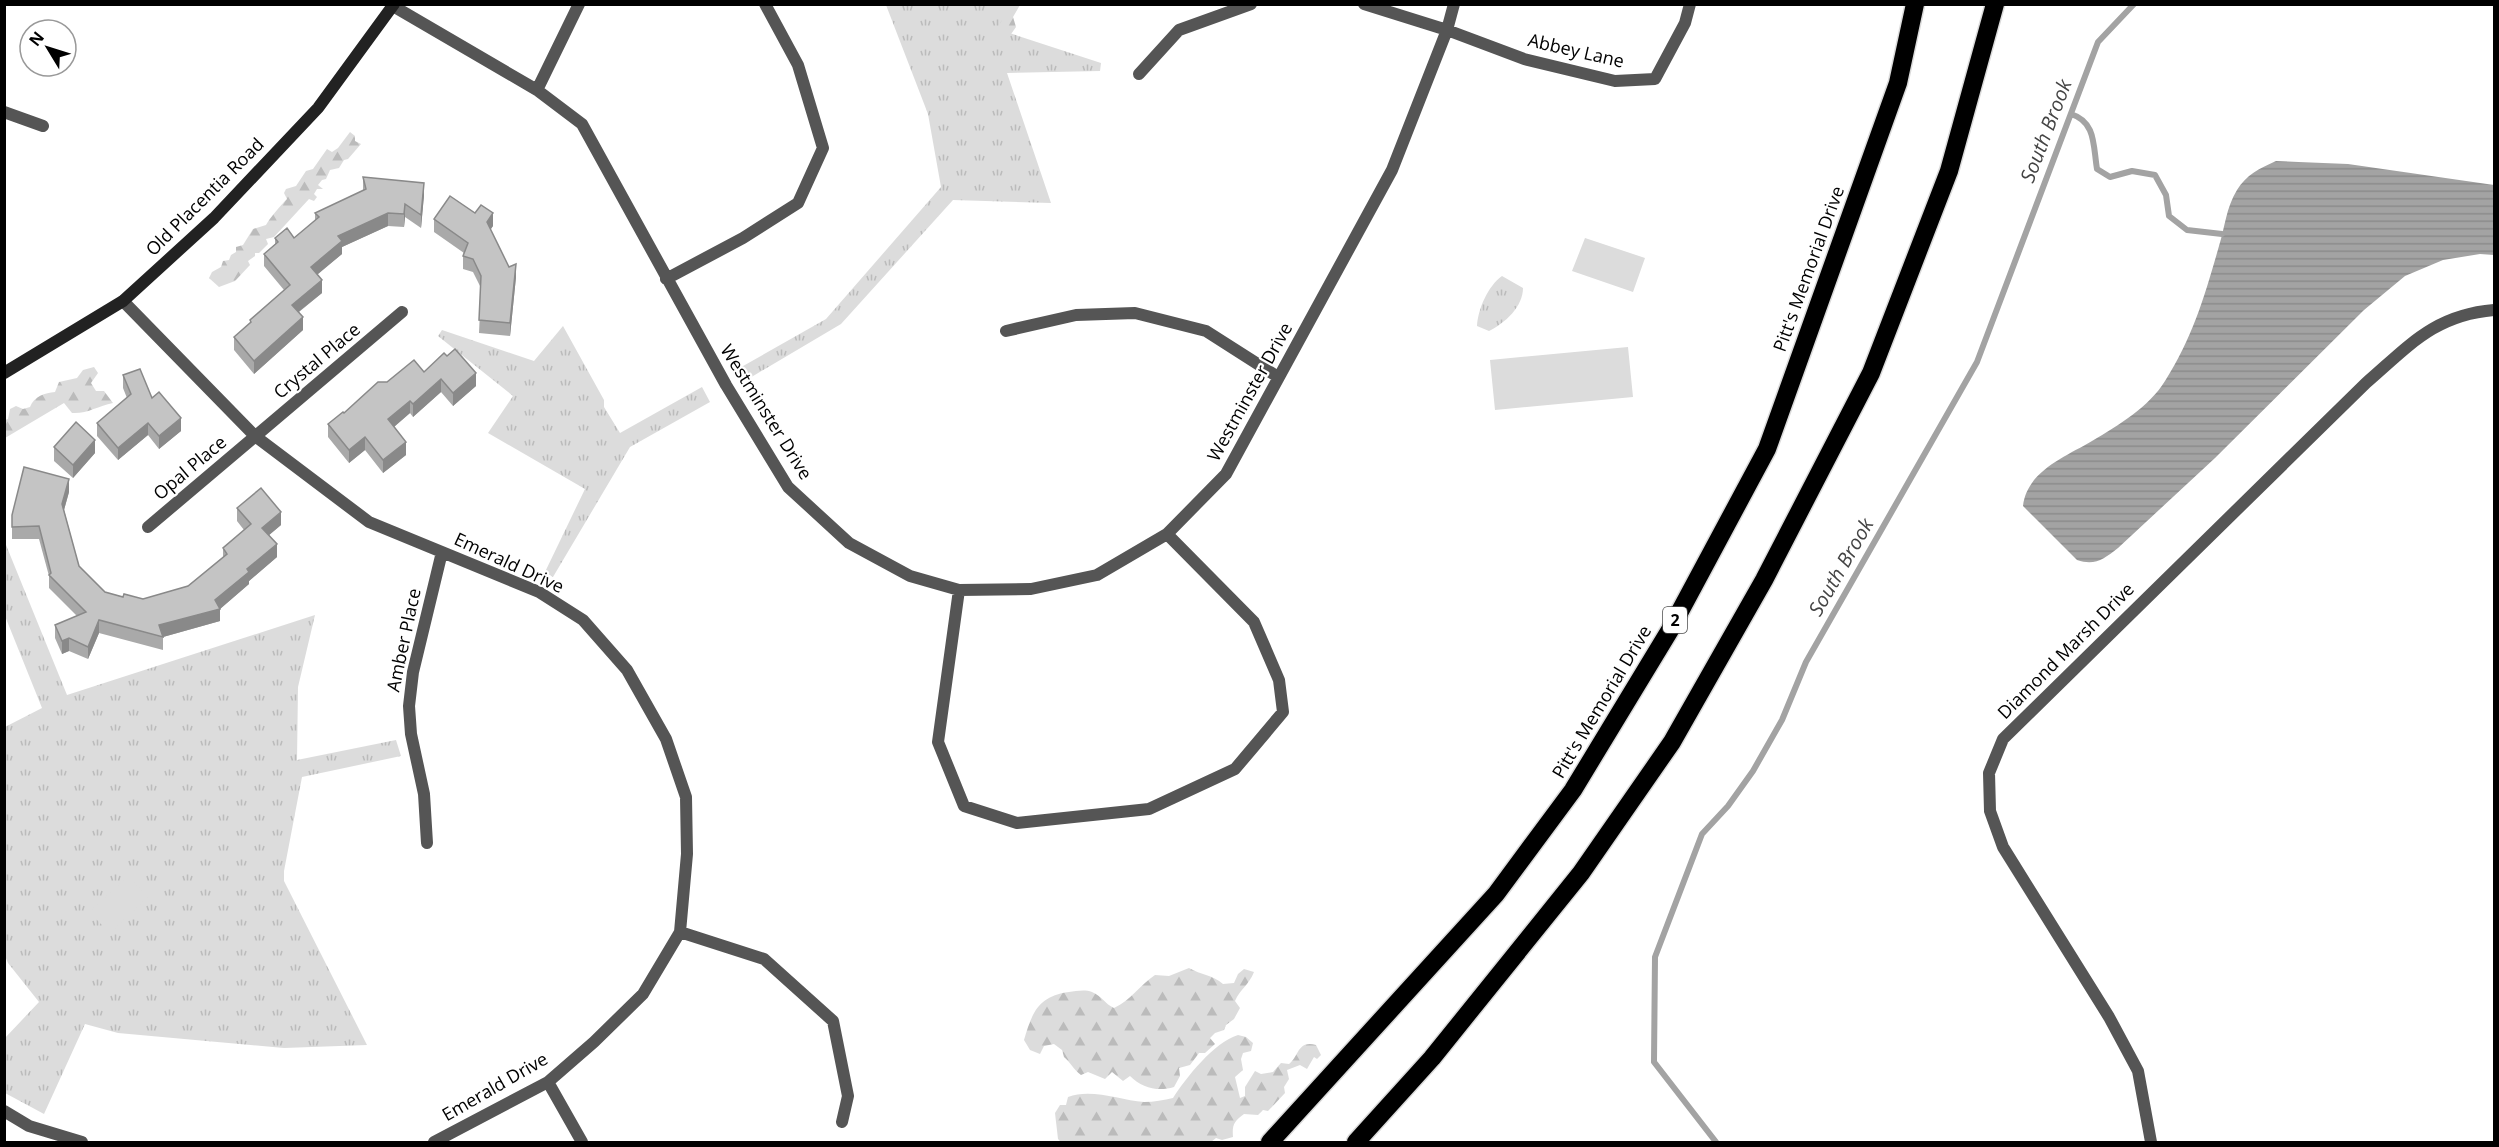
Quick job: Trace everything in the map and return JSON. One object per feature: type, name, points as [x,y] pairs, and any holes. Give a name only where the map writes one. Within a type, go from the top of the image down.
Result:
[{"type":"highway","name":"Pitt's Memorial Drive","points":[[1270,1143],[1496,894],[1573,789],[1670,630],[1767,449],[1898,83],[1915,4]]},
{"type":"highway","points":[[1356,1143],[1432,1058],[1581,873],[1672,742],[1747,610],[1871,373],[1949,171],[1995,4]]},
{"type":"main road","name":"Old Placentia Road","points":[[4,373],[123,301],[214,218],[318,108],[393,5]]},
{"type":"street","points":[[537,90],[579,4]]},
{"type":"street","points":[[666,279],[743,237],[798,203],[823,148],[798,65],[765,4]]},
{"type":"street","points":[[1139,74],[1179,30],[1251,4]]},
{"type":"street","points":[[1364,4],[1447,30]]},
{"type":"street","name":"Westminster Drive","points":[[393,5],[537,90],[582,124],[726,386],[788,487],[849,543],[910,576],[958,590],[1031,589],[1096,575],[1167,534],[1226,474],[1392,170],[1447,30],[1454,4]]},
{"type":"street","name":"Abbey Lane","points":[[1447,30],[1524,59],[1615,81],[1655,79],[1685,23],[1690,4]]},
{"type":"street","points":[[4,112],[43,126]]},
{"type":"street","name":"Emerald Drive","points":[[123,301],[255,436],[369,522],[539,592],[583,620],[627,670],[666,739],[687,797],[687,854],[680,932],[643,994],[594,1042],[548,1082],[434,1143]]},
{"type":"street","name":"Diamond Marsh Drive","points":[[2151,1143],[2138,1071],[2109,1017],[2003,847],[1990,811],[1989,773],[2003,739],[2366,383],[2428,329],[2469,312],[2494,310]]},
{"type":"street","name":"Crystal Place","points":[[255,436],[402,312]]},
{"type":"street","points":[[1006,331],[1076,315],[1135,313],[1206,331],[1278,377]]},
{"type":"street","name":"Opal Place","points":[[148,527],[255,436]]},
{"type":"street","points":[[958,590],[938,742],[964,806],[1017,823],[1149,809],[1235,769],[1283,712],[1279,680],[1254,622],[1167,534]]},
{"type":"street","name":"Amber Place","points":[[427,843],[424,794],[411,734],[409,706],[413,672],[442,552]]},
{"type":"street","points":[[680,932],[764,959],[833,1021],[848,1096],[842,1122]]},
{"type":"street","points":[[548,1082],[582,1143]]},
{"type":"street","points":[[4,1111],[29,1126],[82,1143]]},
{"type":"green space","points":[[886,5],[1010,5],[997,29],[1101,63],[1100,71],[1007,73],[1051,203],[953,200],[841,324],[743,382],[736,370],[826,319],[941,187],[928,114]]},
{"type":"green space","points":[[966,5],[1020,5],[1013,17],[1016,27],[1009,37],[994,44]]},
{"type":"green space","points":[[350,132],[355,136],[355,141],[361,144],[339,168],[330,170],[326,179],[318,185],[323,189],[317,189],[314,194],[317,197],[314,201],[309,199],[274,237],[266,239],[268,244],[259,253],[255,253],[255,256],[248,261],[250,265],[235,281],[219,287],[209,278],[212,272],[221,267],[223,261],[229,260],[236,252],[236,247],[243,245],[253,229],[266,225],[287,199],[284,193],[286,189],[296,186],[306,171],[313,169],[327,149],[332,152],[338,148]]},
{"type":"green space","points":[[1585,238],[1645,258],[1633,292],[1572,271]]},
{"type":"green space","points":[[1502,276],[1523,288],[1522,295],[1512,314],[1489,331],[1477,326],[1479,312],[1488,292]]},
{"type":"green space","points":[[563,326],[604,400],[604,407],[620,433],[702,387],[710,402],[630,447],[553,577],[545,572],[585,489],[488,433],[513,396],[438,336],[442,330],[534,361]]},
{"type":"green space","points":[[1628,347],[1633,397],[1495,410],[1490,360]]},
{"type":"green space","points":[[94,367],[98,373],[91,383],[96,391],[104,391],[113,403],[88,411],[72,413],[64,403],[5,438],[5,420],[8,419],[10,409],[16,406],[23,409],[30,407],[40,396],[55,392],[59,382],[77,378],[83,370]]},
{"type":"green space","points":[[4,540],[67,695],[315,615],[298,687],[297,760],[396,740],[401,756],[302,777],[284,871],[284,881],[367,1045],[284,1048],[118,1033],[85,1024],[44,1114],[5,1093],[5,1038],[39,1002],[5,956],[5,727],[42,708],[5,616]]},
{"type":"green space","points":[[128,876],[148,897],[110,933],[89,912]]},
{"type":"green space","points":[[1189,968],[1223,984],[1234,983],[1238,974],[1244,969],[1254,972],[1235,1001],[1240,1008],[1234,1019],[1226,1025],[1224,1030],[1215,1033],[1210,1038],[1215,1044],[1205,1053],[1199,1053],[1190,1065],[1179,1068],[1180,1076],[1174,1087],[1150,1088],[1130,1076],[1123,1081],[1112,1072],[1105,1079],[1088,1072],[1081,1075],[1064,1057],[1062,1050],[1054,1044],[1044,1046],[1040,1054],[1030,1050],[1024,1040],[1038,1007],[1050,997],[1080,990],[1092,992],[1114,1008],[1155,975],[1169,976]]},
{"type":"green space","points":[[1238,1035],[1246,1037],[1253,1043],[1251,1051],[1243,1053],[1241,1059],[1243,1070],[1235,1077],[1240,1098],[1245,1096],[1245,1087],[1255,1071],[1261,1074],[1273,1072],[1281,1063],[1289,1064],[1305,1045],[1316,1045],[1321,1055],[1317,1059],[1314,1057],[1307,1069],[1300,1065],[1287,1070],[1289,1079],[1284,1087],[1285,1093],[1268,1111],[1263,1110],[1258,1115],[1244,1114],[1234,1124],[1233,1137],[1222,1140],[1216,1138],[1211,1142],[1061,1142],[1058,1139],[1055,1113],[1060,1105],[1066,1105],[1068,1097],[1096,1094],[1144,1102],[1173,1098],[1210,1053]]},
{"type":"shaded area","points":[[2276,161],[2348,164],[2494,185],[2494,255],[2480,254],[2443,260],[2405,276],[2364,310],[2215,458],[2118,548],[2094,562],[2077,560],[2023,506],[2026,494],[2039,474],[2059,459],[2123,422],[2151,399],[2165,381],[2175,365],[2197,315],[2209,282],[2233,197],[2249,176]]},
{"type":"building","points":[[363,177],[424,183],[421,215],[405,204],[404,214],[388,213],[338,236],[342,241],[311,267],[322,280],[292,305],[303,317],[254,361],[234,337],[290,285],[264,254],[278,242],[275,238],[287,228],[294,238],[319,217],[315,213],[366,189]]},
{"type":"building","points":[[450,196],[475,213],[481,205],[493,213],[487,222],[509,267],[516,264],[510,323],[479,320],[481,276],[473,259],[463,256],[468,243],[434,219]]},
{"type":"building","points":[[455,349],[476,373],[453,393],[441,379],[413,404],[410,401],[388,419],[406,442],[383,460],[365,437],[349,450],[328,424],[344,413],[378,382],[387,382],[414,360],[424,372],[444,353],[447,356]]},
{"type":"building","points":[[140,369],[152,398],[159,392],[181,418],[159,436],[148,423],[118,448],[97,423],[131,394],[123,375]]},
{"type":"building","points":[[76,422],[95,440],[73,465],[54,447]]},
{"type":"building","points":[[24,467],[69,479],[62,504],[79,566],[105,592],[143,599],[188,586],[227,554],[223,548],[251,524],[237,508],[261,488],[281,512],[262,528],[277,544],[247,569],[249,572],[215,600],[220,609],[159,625],[163,637],[99,620],[88,647],[69,638],[62,641],[55,625],[86,612],[49,575],[51,573],[39,526],[12,527],[12,515]]},
{"type":"waterway","name":"South Brook","points":[[1716,1142],[1654,1062],[1655,957],[1702,834],[1728,806],[1753,771],[1782,720],[1806,662],[1977,362],[2098,42],[2134,4]]},
{"type":"waterway","points":[[2071,114],[2079,118],[2089,129],[2094,143],[2097,169],[2110,177],[2132,171],[2155,175],[2166,195],[2169,216],[2187,230],[2222,234]]}]
